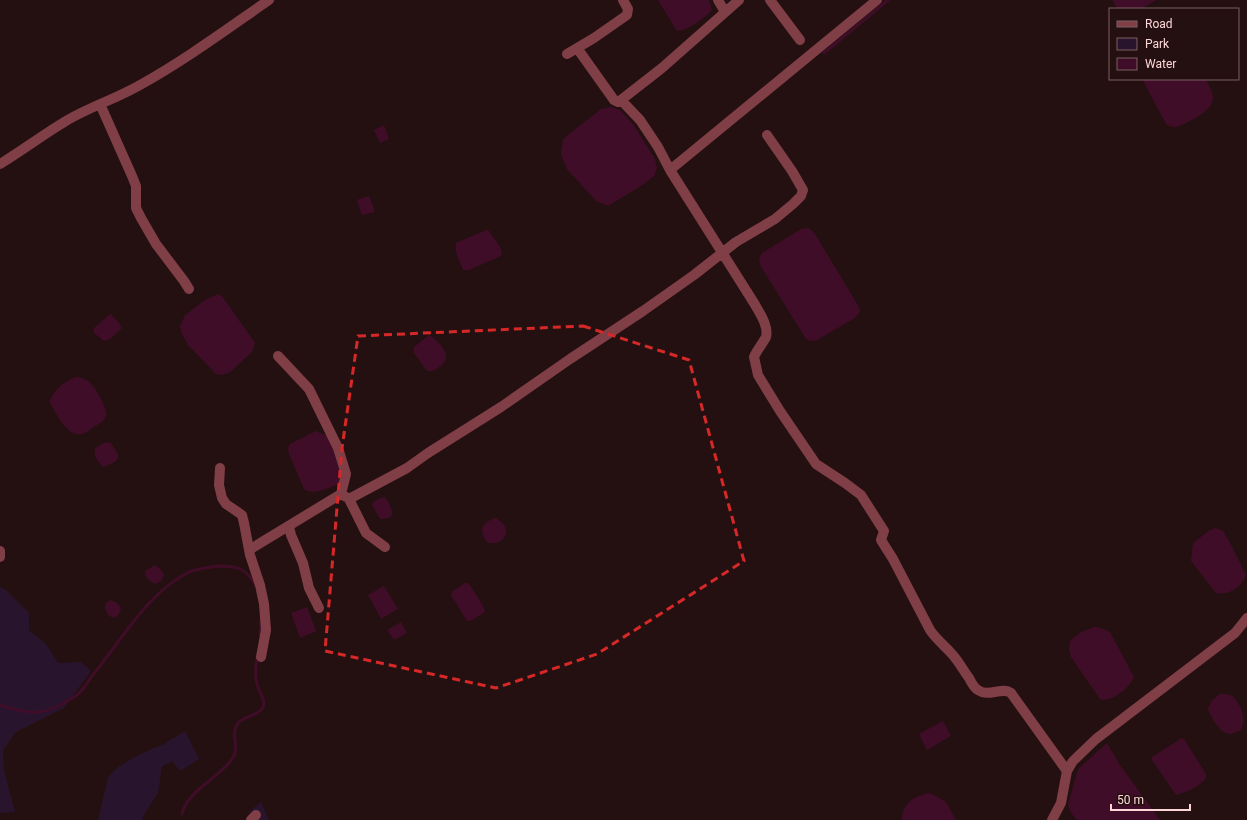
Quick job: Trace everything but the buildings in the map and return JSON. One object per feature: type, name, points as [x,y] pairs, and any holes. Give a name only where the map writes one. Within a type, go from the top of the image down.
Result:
[{"type":"street","points":[[0,164],[67,120],[138,86],[158,74],[269,0]]},
{"type":"street","points":[[567,54],[627,15],[628,10],[623,0]]},
{"type":"street","points":[[718,0],[725,12]]},
{"type":"street","points":[[576,48],[614,100],[618,102],[662,68],[739,0]]},
{"type":"street","points":[[770,0],[800,40]]},
{"type":"street","points":[[670,170],[877,0]]},
{"type":"street","points":[[621,100],[640,120],[658,147],[670,170],[754,303],[764,322],[767,331],[766,337],[754,357],[758,376],[780,411],[816,464],[861,495],[884,531],[881,540],[930,630],[935,637],[951,652],[973,685],[984,693],[1004,690],[1011,693],[1067,771]]},
{"type":"street","points":[[100,104],[136,186],[136,208],[156,244],[184,281],[188,289]]},
{"type":"street","points":[[249,550],[345,497],[407,468],[501,407],[643,311],[694,275],[736,242],[775,219],[801,196],[803,190],[792,171],[767,136]]},
{"type":"street","points":[[278,356],[309,389],[338,448],[346,474],[345,497],[366,533],[385,547]]},
{"type":"street","points":[[220,468],[219,485],[222,498],[226,504],[242,515],[249,550],[260,585],[264,604],[266,630],[261,657]]},
{"type":"street","points":[[289,527],[303,564],[309,588],[319,608]]},
{"type":"street","points":[[0,551],[0,557]]},
{"type":"street","points":[[1052,820],[1061,803],[1067,771],[1073,761],[1096,739],[1235,633],[1247,618]]},
{"type":"highlighted area","points":[[583,326],[689,360],[744,561],[597,654],[496,688],[325,651],[342,448],[358,336]]},
{"type":"green space","points":[[0,587],[6,590],[29,613],[29,630],[46,644],[58,663],[81,662],[91,671],[64,708],[16,732],[3,750],[4,770],[15,812],[0,813]]},
{"type":"green space","points":[[185,731],[199,759],[180,771],[172,761],[162,766],[158,793],[142,820],[98,820],[108,777],[118,767],[140,754],[164,744]]},
{"type":"green space","points":[[261,802],[269,820],[247,820],[250,811]]},
{"type":"water","points":[[658,0],[709,0],[712,10],[696,23],[677,31]]},
{"type":"water","points":[[1112,0],[1156,0],[1143,8],[1117,8]]},
{"type":"water","points":[[1143,80],[1206,80],[1213,98],[1208,109],[1194,119],[1179,126],[1175,127],[1166,124]]},
{"type":"water","points":[[611,107],[620,110],[633,124],[655,159],[657,168],[654,176],[644,184],[608,206],[596,201],[567,169],[561,155],[563,139],[601,109]]},
{"type":"water","points":[[384,125],[389,139],[380,143],[374,130]]},
{"type":"water","points":[[369,196],[375,212],[362,215],[357,200]]},
{"type":"water","points":[[809,228],[815,234],[859,307],[860,312],[855,318],[817,340],[810,341],[806,339],[760,265],[759,258],[762,253],[801,229]]},
{"type":"water","points":[[486,230],[489,231],[500,247],[502,253],[501,256],[469,270],[463,270],[457,254],[456,243]]},
{"type":"water","points":[[218,294],[222,296],[255,343],[252,352],[230,372],[222,375],[216,374],[188,345],[181,332],[180,326],[185,315],[205,300]]},
{"type":"water","points":[[111,314],[122,328],[110,339],[104,341],[94,333],[94,328]]},
{"type":"water","points":[[429,335],[443,348],[446,357],[443,364],[434,370],[427,371],[414,353],[414,347]]},
{"type":"water","points":[[76,377],[91,383],[100,398],[106,413],[106,416],[102,422],[80,434],[74,433],[65,427],[50,402],[56,390],[60,386]]},
{"type":"water","points":[[316,431],[328,436],[338,460],[341,474],[338,484],[321,491],[311,492],[304,489],[289,454],[288,448],[290,444]]},
{"type":"water","points":[[106,442],[111,443],[118,454],[118,458],[116,461],[104,467],[96,459],[95,448]]},
{"type":"water","points":[[383,497],[386,498],[390,506],[392,515],[390,518],[380,519],[372,505],[373,502]]},
{"type":"water","points":[[496,518],[505,526],[506,535],[500,541],[488,543],[482,531],[487,522]]},
{"type":"water","points":[[1216,528],[1223,531],[1246,575],[1238,587],[1230,592],[1221,594],[1216,593],[1191,561],[1193,543],[1210,530]]},
{"type":"water","points":[[155,565],[164,574],[162,580],[156,584],[148,579],[145,571]]},
{"type":"water","points":[[465,583],[470,585],[485,612],[470,621],[467,621],[451,595],[452,592]]},
{"type":"water","points":[[384,586],[398,609],[381,619],[368,595]]},
{"type":"water","points":[[110,600],[117,603],[121,608],[119,614],[115,618],[109,616],[105,609],[106,603]]},
{"type":"water","points":[[307,607],[316,631],[300,638],[291,613]]},
{"type":"water","points":[[401,622],[407,633],[394,640],[387,630]]},
{"type":"water","points":[[1095,627],[1110,632],[1134,677],[1129,685],[1120,693],[1110,699],[1105,700],[1100,699],[1071,657],[1069,649],[1070,641],[1081,632]]},
{"type":"water","points":[[1220,694],[1231,695],[1240,706],[1244,722],[1239,731],[1231,734],[1226,733],[1219,728],[1211,716],[1208,709],[1212,700]]},
{"type":"water","points":[[943,721],[951,736],[927,750],[919,734]]},
{"type":"water","points":[[1182,738],[1206,774],[1206,778],[1192,789],[1176,795],[1152,760],[1152,757]]},
{"type":"water","points":[[1107,743],[1120,765],[1160,820],[1077,820],[1071,813],[1068,805],[1078,769]]},
{"type":"water","points":[[930,793],[946,802],[956,820],[902,820],[904,809],[910,801],[919,796]]},
{"type":"waterway","points":[[824,53],[888,0]]},
{"type":"waterway","points":[[0,705],[25,712],[40,712],[55,707],[76,696],[147,605],[160,592],[189,572],[219,566],[241,569],[249,575],[256,586]]},
{"type":"waterway","points":[[260,635],[261,621]]},
{"type":"waterway","points":[[182,814],[190,798],[222,770],[234,756],[236,748],[235,731],[238,723],[261,710],[264,705],[256,680],[257,657]]}]
